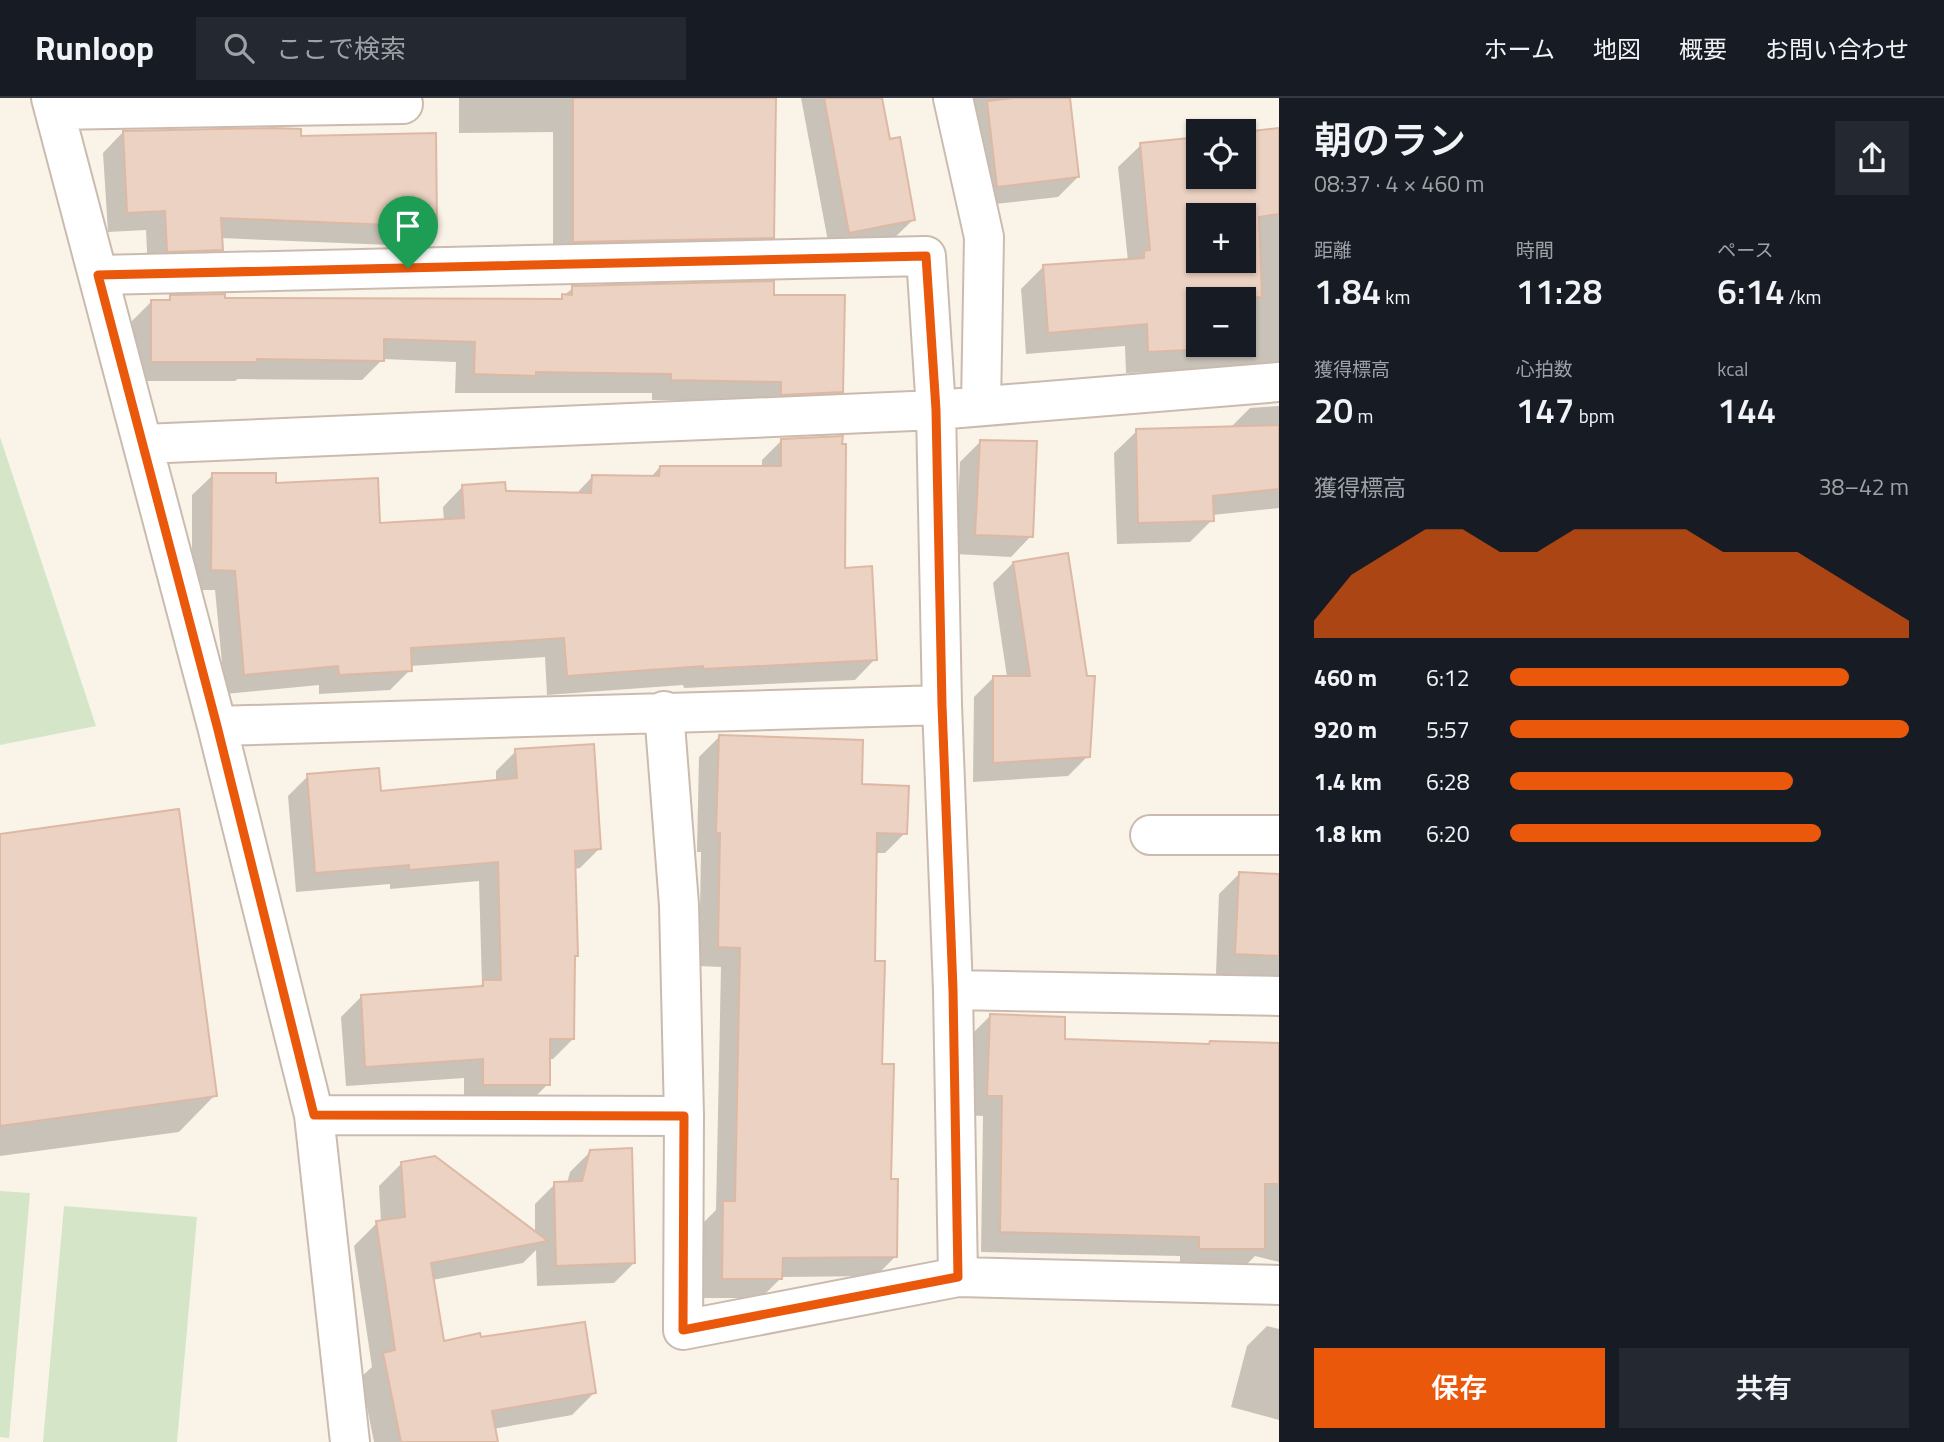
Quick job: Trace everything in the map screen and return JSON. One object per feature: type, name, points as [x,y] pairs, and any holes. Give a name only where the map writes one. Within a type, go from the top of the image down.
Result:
[{"type":"street","points":[[953,98],[984,237],[981,406]]},
{"type":"street","points":[[350,1442],[314,1115],[217,726],[52,104],[403,104]]},
{"type":"street","points":[[98,275],[926,256],[936,410],[942,705],[953,990],[958,1277]]},
{"type":"street","points":[[143,444],[936,410],[1279,382]]},
{"type":"street","points":[[217,726],[942,705]]},
{"type":"street","points":[[664,711],[679,905],[684,1116],[683,1330],[958,1277],[1279,1285]]},
{"type":"street","points":[[1150,835],[1279,835]]},
{"type":"street","points":[[953,990],[1279,996]]},
{"type":"street","points":[[314,1115],[684,1116]]},
{"type":"green space","points":[[0,437],[96,726],[0,745]]},
{"type":"green space","points":[[0,1191],[30,1193],[9,1438],[0,1437]]},
{"type":"green space","points":[[64,1206],[197,1217],[177,1442],[43,1442]]},
{"type":"building","points":[[573,98],[776,98],[774,238],[573,242]]},
{"type":"building","points":[[824,98],[882,98],[890,139],[900,137],[915,220],[849,233]]},
{"type":"building","points":[[1070,98],[1079,177],[997,187],[987,101]]},
{"type":"building","points":[[1279,128],[1279,214],[1259,217],[1262,297],[1256,297],[1256,287],[1186,287],[1186,350],[1148,352],[1147,324],[1048,333],[1043,265],[1144,258],[1144,251],[1150,250],[1140,143],[1186,138],[1186,189],[1256,189],[1256,131]]},
{"type":"building","points":[[301,129],[301,136],[436,133],[437,227],[221,218],[223,250],[167,252],[165,211],[127,213],[123,131]]},
{"type":"building","points":[[774,281],[774,295],[845,295],[843,392],[781,395],[781,382],[671,380],[671,374],[474,374],[475,342],[384,339],[384,361],[257,359],[257,362],[151,362],[151,300],[170,300],[170,295],[225,294],[225,298],[562,299],[562,294],[572,295],[572,286]]},
{"type":"building","points":[[1279,425],[1279,489],[1213,496],[1214,521],[1138,523],[1136,429]]},
{"type":"building","points":[[843,436],[842,444],[846,444],[845,568],[872,566],[877,660],[703,669],[703,666],[567,676],[564,638],[411,648],[412,671],[339,675],[338,666],[244,675],[235,571],[211,570],[212,473],[276,473],[276,483],[378,478],[380,523],[464,518],[462,485],[505,482],[506,491],[591,493],[592,475],[659,476],[660,466],[781,466],[781,439]]},
{"type":"building","points":[[980,440],[1037,441],[1033,537],[975,535]]},
{"type":"building","points":[[1068,553],[1087,676],[1095,676],[1090,757],[993,763],[993,676],[1030,676],[1013,562]]},
{"type":"building","points":[[719,735],[863,740],[862,784],[909,786],[907,834],[877,833],[875,961],[885,961],[882,1064],[894,1064],[891,1179],[898,1179],[897,1257],[783,1258],[782,1279],[722,1279],[723,1201],[735,1201],[740,948],[718,947],[720,833],[716,833]]},
{"type":"building","points":[[594,744],[601,849],[575,851],[578,956],[575,956],[574,1039],[550,1039],[550,1085],[483,1085],[483,1059],[365,1067],[361,995],[483,986],[483,980],[501,980],[498,862],[409,870],[409,865],[315,873],[307,774],[379,768],[381,791],[517,778],[515,749]]},
{"type":"building","points":[[179,809],[217,1096],[0,1126],[0,834]]},
{"type":"building","points":[[1239,872],[1279,874],[1279,956],[1235,954]]},
{"type":"building","points":[[990,1014],[1065,1017],[1065,1039],[1209,1044],[1210,1041],[1279,1043],[1279,1184],[1265,1184],[1265,1249],[1199,1249],[1199,1237],[1000,1232],[1002,1096],[987,1096]]},
{"type":"building","points":[[632,1148],[635,1263],[556,1266],[554,1182],[582,1181],[590,1150]]},
{"type":"building","points":[[435,1156],[548,1241],[431,1263],[444,1341],[480,1333],[481,1337],[585,1322],[596,1393],[492,1411],[498,1442],[401,1442],[383,1353],[395,1350],[376,1221],[405,1217],[401,1162]]},
{"type":"route","points":[[926,256],[936,410],[942,705],[953,990],[958,1277],[683,1330],[684,1116],[314,1115],[217,726],[98,275],[408,268],[926,256]]}]
